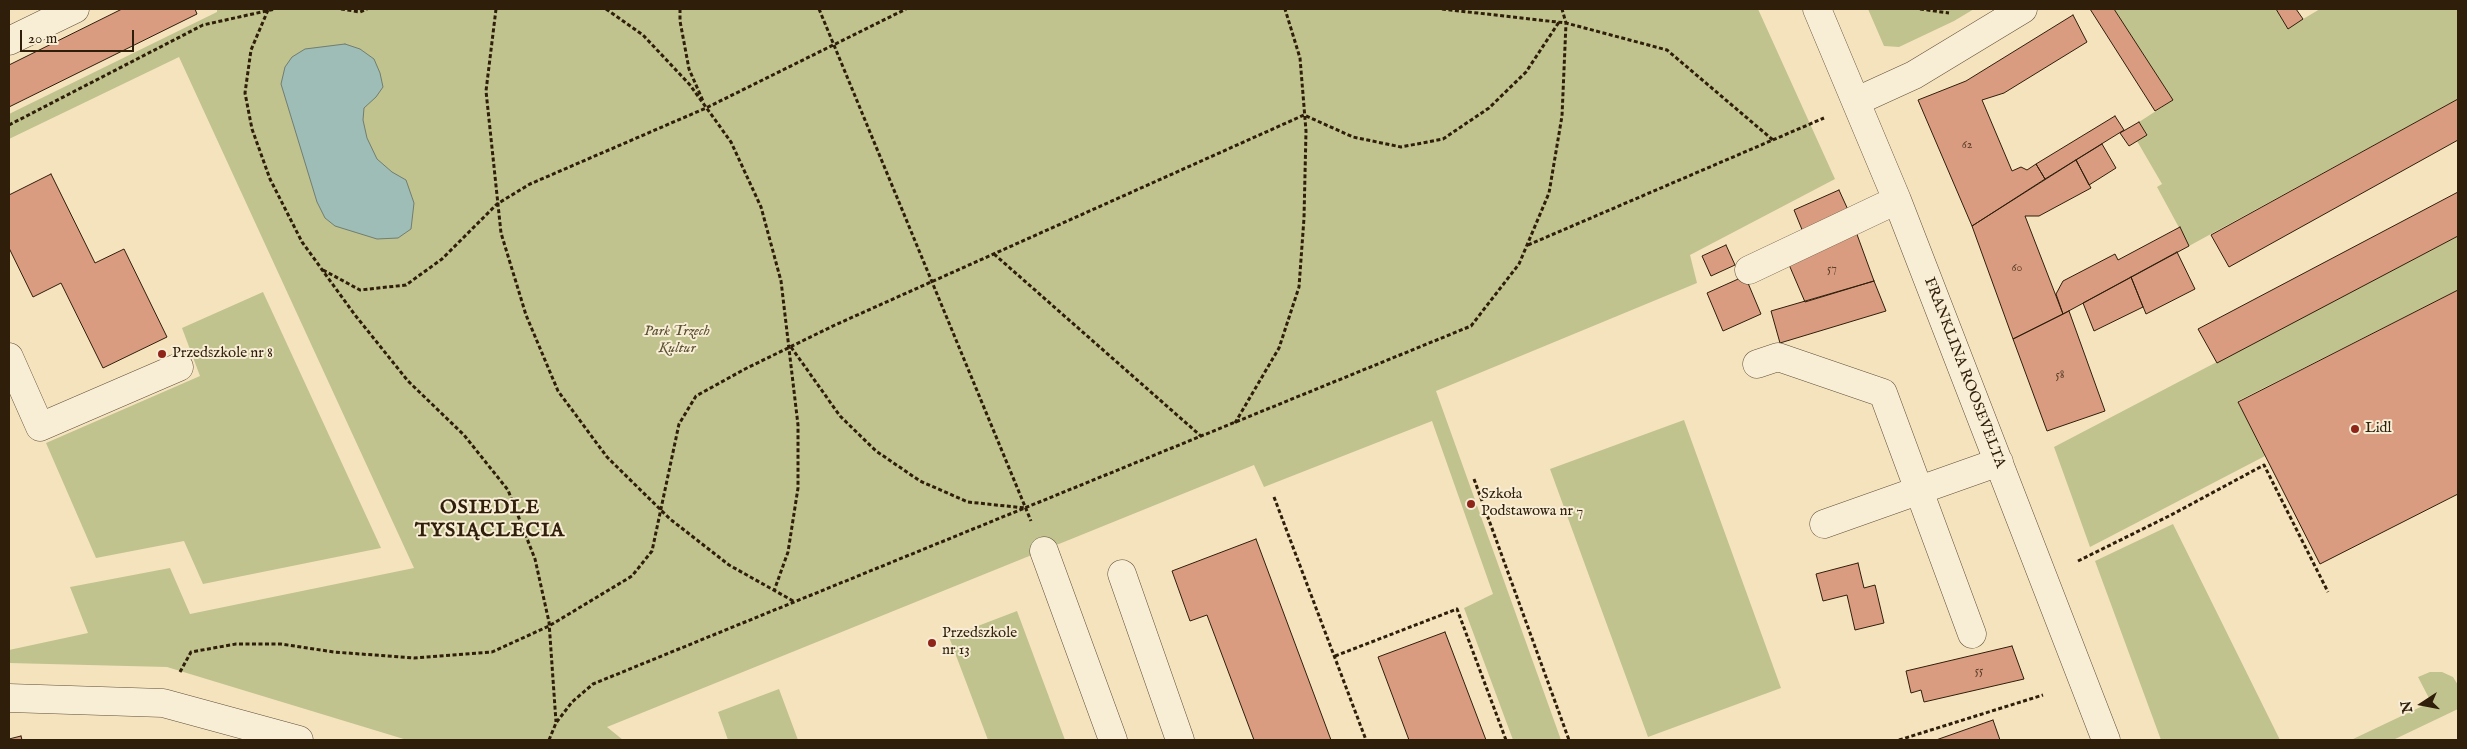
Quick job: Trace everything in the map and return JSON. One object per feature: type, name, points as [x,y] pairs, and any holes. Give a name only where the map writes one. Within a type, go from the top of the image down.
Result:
[{"type":"street","points":[[9,41],[74,9]]},
{"type":"street","name":"FRANKLINA ROOSEVELTA","points":[[1817,9],[1897,200],[2106,740]]},
{"type":"street","points":[[1857,101],[1914,74],[2023,9]]},
{"type":"street","points":[[1748,270],[1897,200]]},
{"type":"street","points":[[9,357],[40,427],[179,367]]},
{"type":"street","points":[[1757,364],[1778,357],[1883,393],[1972,634]]},
{"type":"street","points":[[1824,524],[1999,462]]},
{"type":"street","points":[[1044,551],[1112,740]]},
{"type":"street","points":[[1122,574],[1180,740]]},
{"type":"street","points":[[9,698],[162,703],[300,740]]},
{"type":"path","points":[[9,124],[204,25],[275,9]]},
{"type":"path","points":[[341,9],[360,12],[367,9]]},
{"type":"path","points":[[496,9],[486,91],[501,233],[526,315],[558,391],[607,457],[660,510],[729,565],[795,602]]},
{"type":"path","points":[[606,9],[643,34],[690,85],[731,142],[761,207],[782,281],[798,425],[798,488],[788,552],[774,591]]},
{"type":"path","points":[[680,9],[680,21],[689,69],[706,108]]},
{"type":"path","points":[[819,9],[1044,551]]},
{"type":"path","points":[[322,270],[360,290],[406,285],[442,259],[497,204],[530,184],[706,108],[905,9]]},
{"type":"path","points":[[1235,424],[1279,348],[1298,287],[1304,218],[1304,115],[1300,58],[1285,9]]},
{"type":"path","points":[[1442,9],[1566,23],[1667,50],[1773,140]]},
{"type":"path","points":[[549,740],[556,723],[572,702],[594,684],[1235,424],[1470,326],[1519,264],[1549,193],[1562,116],[1566,23],[1562,9]]},
{"type":"path","points":[[268,10],[251,50],[244,94],[252,130],[270,179],[302,242],[355,315],[408,381],[464,435],[508,490],[535,559],[549,626],[556,723]]},
{"type":"path","points":[[162,703],[191,652],[236,644],[280,644],[334,652],[414,658],[492,652],[549,626],[632,576],[652,550],[679,424],[696,396],[745,368],[790,346],[1304,115],[1353,138],[1401,147],[1443,139],[1489,108],[1526,72],[1559,22]]},
{"type":"path","points":[[1527,245],[1824,118]]},
{"type":"path","points":[[994,254],[1202,437]]},
{"type":"path","points":[[790,346],[840,416],[876,451],[920,481],[968,502],[1026,508]]},
{"type":"path","points":[[2078,561],[2171,515],[2264,465],[2328,592]]},
{"type":"path","points":[[1474,479],[1569,740]]},
{"type":"path","points":[[1274,497],[1366,740]]},
{"type":"path","points":[[1335,656],[1456,609],[1506,740]]},
{"type":"path","points":[[1899,740],[2043,694]]},
{"type":"green space","name":"Park Trzech Kultur","points":[[217,9],[1758,9],[1835,179],[1690,255],[1697,283],[1436,391],[1561,740],[1513,740],[1464,608],[1493,594],[1432,421],[1264,487],[1254,465],[607,727],[623,740],[407,740],[167,667],[9,663],[9,650],[88,633],[70,587],[170,568],[190,614],[414,568],[179,57],[9,139],[9,114],[217,12]]},
{"type":"green space","points":[[1868,9],[1974,9],[1954,21],[1899,47],[1884,46]]},
{"type":"green space","points":[[2114,9],[2276,9],[2288,28],[2320,9],[2458,9],[2458,99],[2189,246],[2157,187],[2162,184],[2137,141],[2147,134],[2139,122],[2173,100]]},
{"type":"green space","points":[[2458,236],[2458,290],[2238,401],[2265,456],[2090,547],[2054,447]]},
{"type":"green space","points":[[263,292],[381,548],[203,584],[184,541],[96,558],[46,443],[200,376],[182,328]]},
{"type":"green space","points":[[1684,420],[1781,688],[1648,737],[1550,469]]},
{"type":"green space","points":[[2173,524],[2280,740],[2161,740],[2095,561]]},
{"type":"green space","points":[[1017,611],[1065,740],[988,740],[949,637]]},
{"type":"green space","points":[[2430,672],[2442,672],[2453,677],[2458,685],[2458,709],[2393,740],[2351,740],[2431,702],[2418,677]]},
{"type":"green space","points":[[779,689],[798,740],[728,740],[718,712]]},
{"type":"water","points":[[345,44],[360,49],[374,59],[380,73],[383,87],[376,97],[364,108],[363,120],[367,138],[377,159],[392,172],[406,180],[414,203],[411,229],[398,238],[377,239],[335,226],[325,218],[317,202],[281,84],[285,67],[292,57],[305,49]]},
{"type":"building","points":[[122,9],[195,9],[197,14],[9,107],[9,65]]},
{"type":"building","points":[[2090,9],[2114,9],[2173,100],[2155,111]]},
{"type":"building","points":[[2276,9],[2296,9],[2303,19],[2288,29]]},
{"type":"building","points":[[2073,15],[2087,42],[2004,93],[1982,100],[2012,171],[2021,167],[2027,170],[2036,164],[2045,179],[1972,226],[1918,100],[1966,81]]},
{"type":"building","points":[[2458,99],[2458,140],[2229,267],[2211,235]]},
{"type":"building","points":[[2115,116],[2124,130],[2045,179],[2036,164]]},
{"type":"building","points":[[2139,122],[2147,135],[2129,146],[2120,133]]},
{"type":"building","points":[[2102,144],[2116,168],[2089,185],[2076,160]]},
{"type":"building","points":[[2076,160],[2091,188],[2039,216],[2025,216],[2063,314],[2013,339],[1972,226]]},
{"type":"building","points":[[51,174],[95,263],[124,249],[167,337],[103,368],[61,283],[33,297],[9,248],[9,195]]},
{"type":"building","points":[[1839,190],[1849,212],[1803,232],[1794,210]]},
{"type":"building","points":[[2458,192],[2458,236],[2217,363],[2198,329]]},
{"type":"building","points":[[2180,227],[2189,246],[2063,314],[2056,294],[2063,281],[2115,254],[2118,260]]},
{"type":"building","points":[[1855,229],[1874,281],[1805,302],[1787,260]]},
{"type":"building","points":[[1726,245],[1735,265],[1711,276],[1702,256]]},
{"type":"building","points":[[2177,252],[2195,289],[2146,314],[2131,277]]},
{"type":"building","points":[[1745,276],[1761,314],[1723,331],[1707,293]]},
{"type":"building","points":[[2131,277],[2143,307],[2094,331],[2083,303]]},
{"type":"building","points":[[1874,281],[1886,311],[1780,343],[1771,311]]},
{"type":"building","name":"Lidl","points":[[2458,290],[2458,494],[2320,564],[2238,402]]},
{"type":"building","points":[[2069,311],[2105,411],[2047,431],[2013,339]]},
{"type":"building","points":[[1256,539],[1331,740],[1254,740],[1207,615],[1190,621],[1172,571]]},
{"type":"building","points":[[1858,563],[1864,588],[1875,585],[1884,623],[1855,630],[1847,595],[1823,601],[1816,574]]},
{"type":"building","points":[[1445,632],[1486,740],[1409,740],[1378,657]]},
{"type":"building","points":[[2012,646],[2024,679],[1924,702],[1921,690],[1911,693],[1906,671]]},
{"type":"building","points":[[1993,720],[2000,740],[1936,740]]},
{"type":"building","points":[[21,736],[22,740],[9,740],[9,739]]},
{"type":"place","name":"Przedszkole nr 8","points":[[162,354]]},
{"type":"place","name":"Lidl","points":[[2355,429]]},
{"type":"place","name":"Szkoła Podstawowa nr 7","points":[[1471,504]]},
{"type":"place","name":"Przedszkole nr 13","points":[[932,643]]},
{"type":"district","name":"OSIEDLE TYSIĄCLECIA","points":[[490,520]]}]
